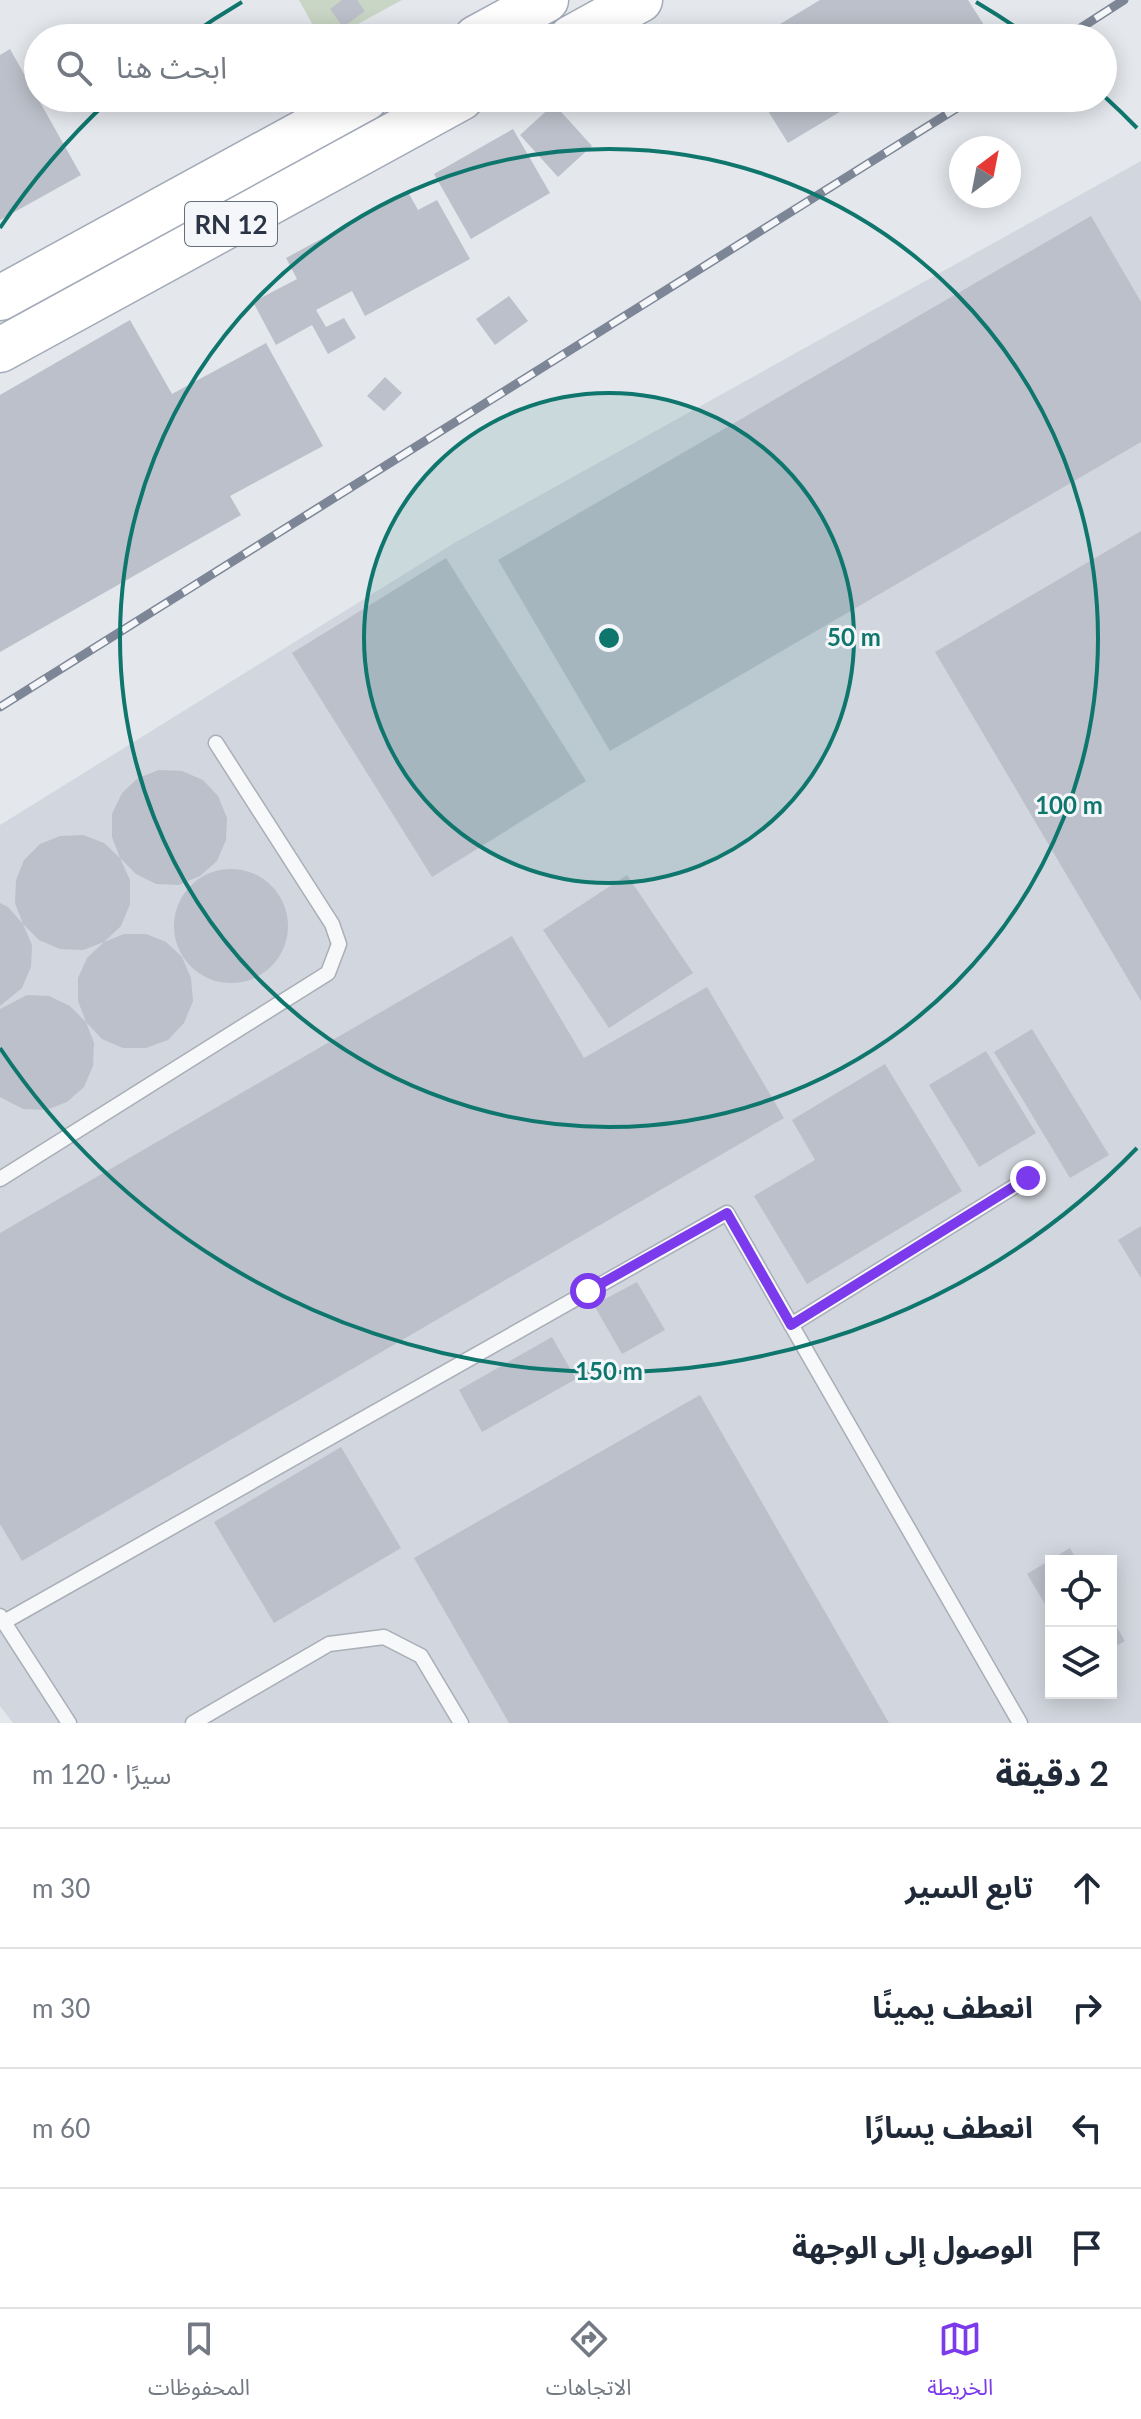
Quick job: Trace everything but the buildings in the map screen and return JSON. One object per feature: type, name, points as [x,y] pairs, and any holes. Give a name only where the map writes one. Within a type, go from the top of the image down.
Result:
[{"type":"main road","points":[[502,24],[546,0]]},
{"type":"main road","points":[[596,24],[640,0]]},
{"type":"main road","name":"RN 12","points":[[0,298],[340,112]]},
{"type":"main road","name":"RN 12","points":[[0,350],[435,112]]},
{"type":"lane","points":[[0,1179],[328,973],[339,944],[332,924],[216,743]]},
{"type":"lane","points":[[791,1325],[1028,1178]]},
{"type":"lane","points":[[69,1723],[2,1618],[727,1213],[1020,1723]]},
{"type":"lane","points":[[193,1723],[329,1644],[384,1637],[421,1656],[461,1723]]},
{"type":"shaded area","points":[[1141,161],[1141,1723],[13,1723],[0,1706],[0,825],[456,542]]},
{"type":"green space","points":[[299,0],[402,0],[358,24],[312,24]]},
{"type":"railway","points":[[1087,24],[1124,0]]},
{"type":"railway","points":[[0,707],[951,112]]},
{"type":"route","points":[[588,1291],[727,1213],[791,1325],[1028,1178]]}]
